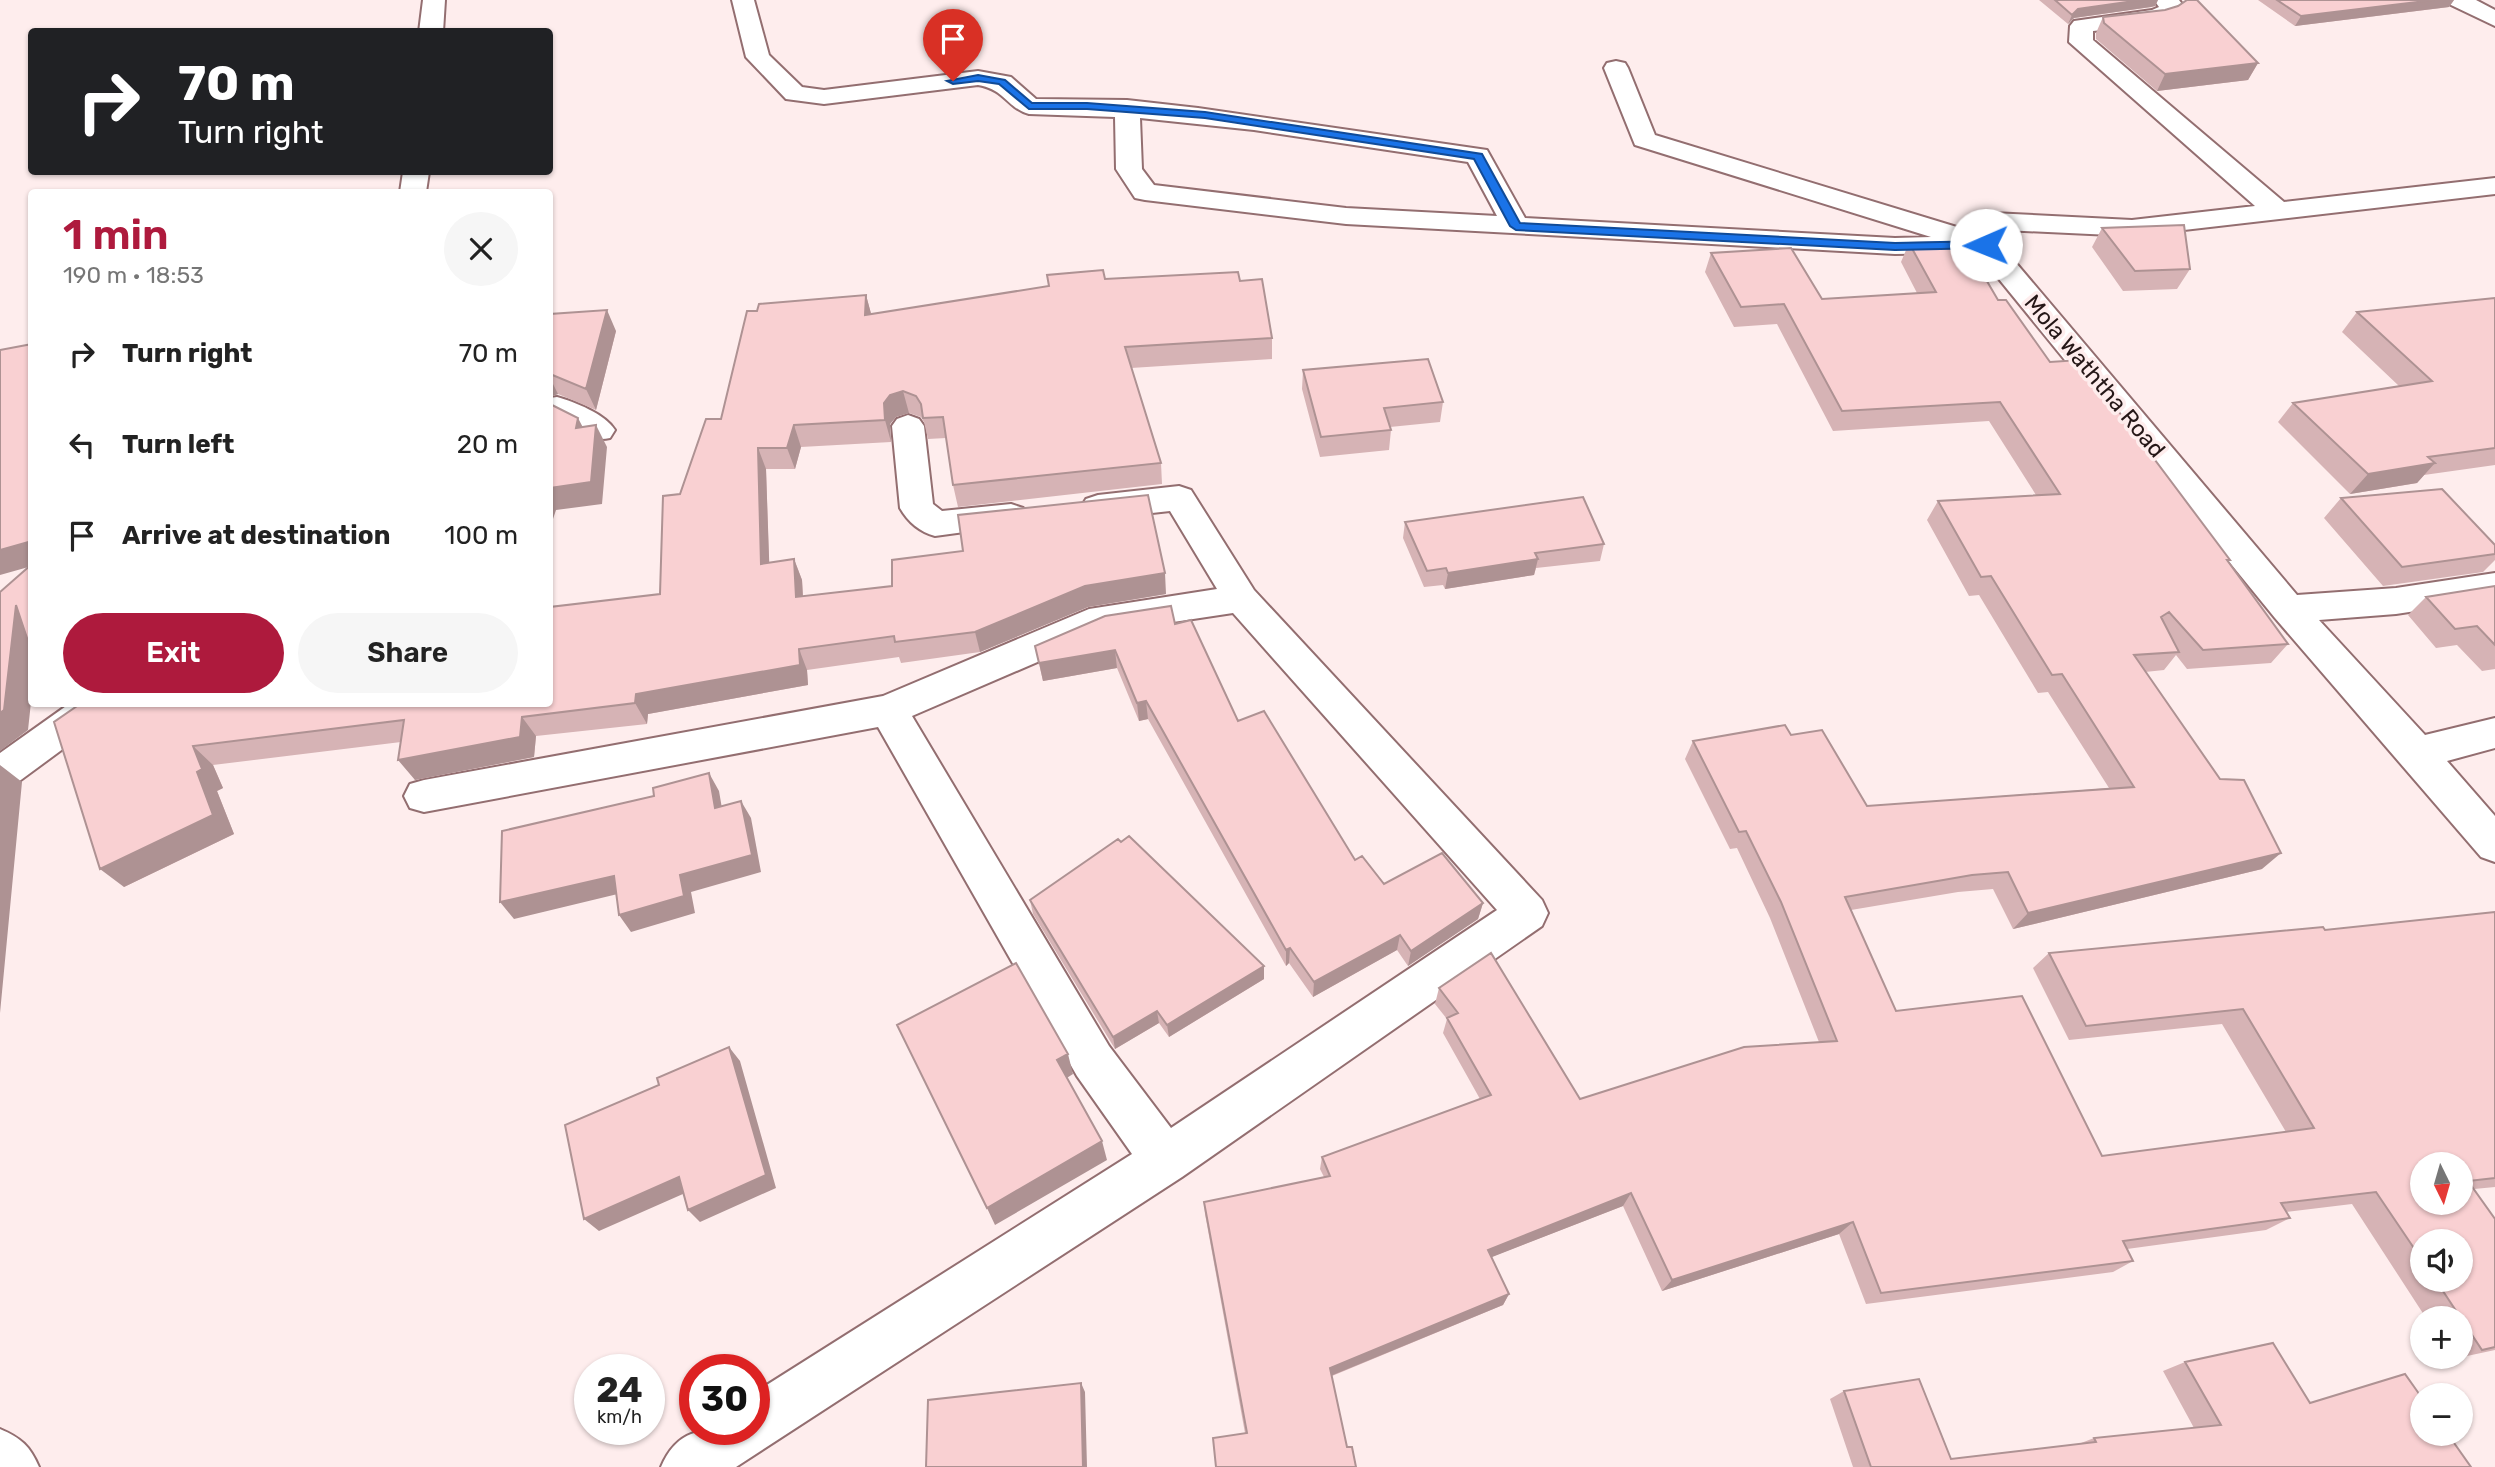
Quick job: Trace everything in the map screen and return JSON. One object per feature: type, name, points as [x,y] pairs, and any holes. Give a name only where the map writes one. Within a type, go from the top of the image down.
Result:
[{"type":"street","points":[[432,28],[435,0]]},
{"type":"street","points":[[743,0],[758,57],[795,94],[824,97],[978,78],[1002,82],[1029,106],[1127,108],[1205,115],[1478,156],[1516,226]]},
{"type":"street","points":[[2165,0],[2174,8],[2158,16],[2082,26],[2081,42],[2279,212]]},
{"type":"street","points":[[2459,0],[2495,19]]},
{"type":"street","points":[[1616,68],[1644,140],[1986,245]]},
{"type":"street","points":[[1127,108],[1129,169],[1145,192],[1346,216],[1895,246],[1986,245]]},
{"type":"street","points":[[1986,245],[1993,221],[2133,228],[2495,186]]},
{"type":"street","name":"Mola Waththa Road","points":[[1986,245],[2288,608],[2495,845]]},
{"type":"street","points":[[553,408],[557,407],[598,430]]},
{"type":"street","points":[[770,1414],[1165,1160],[1527,913],[1241,599],[1179,498],[935,524],[917,508],[908,426]]},
{"type":"street","points":[[2288,608],[2396,601],[2495,586]]},
{"type":"street","points":[[424,796],[888,710],[1102,620],[1241,599]]},
{"type":"street","points":[[0,774],[92,707]]},
{"type":"street","points":[[888,710],[1093,1060],[1165,1160]]},
{"type":"street","points":[[2417,753],[2495,733]]},
{"type":"street","points":[[688,1467],[722,1445]]},
{"type":"street","points":[[0,1456],[12,1467]]},
{"type":"building","points":[[2055,0],[2141,0],[2078,9],[2072,15]]},
{"type":"building","points":[[2187,0],[2197,0],[2258,63],[2165,74],[2104,23],[2103,17],[2165,10]]},
{"type":"building","points":[[2277,0],[2434,0],[2301,16]]},
{"type":"building","points":[[2184,225],[2190,269],[2135,271],[2102,228]]},
{"type":"building","points":[[1964,242],[1998,300],[2006,300],[2050,362],[2080,360],[2230,560],[2227,560],[2288,644],[2203,650],[2169,612],[2161,617],[2179,652],[2134,655],[2220,779],[2244,780],[2281,853],[2028,913],[2008,872],[1972,875],[1845,897],[1896,1011],[2022,996],[2102,1156],[2314,1128],[2243,1009],[2086,1026],[2049,953],[2323,927],[2325,930],[2495,912],[2495,1178],[2473,1180],[2473,1152],[2410,1152],[2410,1215],[2473,1215],[2473,1188],[2495,1219],[2495,1347],[2482,1350],[2473,1336],[2473,1306],[2453,1306],[2444,1292],[2473,1292],[2473,1229],[2410,1229],[2410,1242],[2376,1192],[2281,1203],[2290,1218],[2123,1241],[2133,1261],[1881,1293],[1853,1222],[1672,1280],[1631,1193],[1488,1250],[1509,1294],[1330,1368],[1347,1447],[1352,1447],[1356,1467],[1216,1467],[1213,1438],[1247,1433],[1204,1202],[1330,1176],[1322,1157],[1491,1095],[1447,1018],[1458,1013],[1439,988],[1491,953],[1580,1099],[1744,1047],[1837,1041],[1781,902],[1746,831],[1739,832],[1693,741],[1785,725],[1791,735],[1822,730],[1867,806],[2134,787],[2062,674],[2052,675],[1991,576],[1981,577],[1938,501],[2060,494],[2000,402],[1842,411],[1784,304],[1741,307],[1711,253],[1791,248],[1822,299],[1936,292],[1909,243]]},
{"type":"building","points":[[1103,270],[1105,279],[1238,272],[1240,281],[1262,279],[1272,338],[1125,347],[1161,463],[953,485],[943,417],[923,418],[921,404],[916,396],[903,391],[890,395],[884,403],[885,420],[794,425],[787,448],[758,448],[761,564],[794,559],[796,597],[892,586],[892,560],[963,551],[958,515],[1148,495],[1165,573],[1085,586],[975,632],[895,642],[894,636],[799,649],[800,665],[636,694],[635,703],[522,717],[520,737],[398,760],[404,720],[193,746],[202,769],[197,772],[213,815],[100,869],[54,722],[76,707],[553,707],[553,607],[660,594],[663,496],[680,494],[706,419],[721,419],[747,311],[757,311],[759,304],[866,295],[865,315],[1049,286],[1047,275]]},
{"type":"building","points":[[2495,298],[2495,448],[2428,457],[2435,463],[2368,474],[2293,403],[2432,381],[2357,312]]},
{"type":"building","points":[[607,310],[586,389],[553,375],[553,314]]},
{"type":"building","points":[[28,345],[28,542],[0,550],[0,350]]},
{"type":"building","points":[[1428,359],[1443,402],[1384,408],[1391,430],[1321,437],[1303,370]]},
{"type":"building","points":[[553,406],[578,418],[576,428],[596,425],[591,482],[553,488]]},
{"type":"building","points":[[2442,489],[2495,545],[2495,554],[2402,567],[2341,498]]},
{"type":"building","points":[[1583,497],[1604,544],[1535,553],[1538,559],[1448,573],[1446,568],[1427,571],[1405,522]]},
{"type":"building","points":[[28,568],[28,641],[16,605],[4,710],[0,713],[0,592]]},
{"type":"building","points":[[2495,586],[2495,645],[2477,626],[2455,629],[2426,597]]},
{"type":"building","points":[[1171,606],[1175,624],[1191,620],[1238,721],[1264,711],[1355,860],[1362,856],[1384,884],[1442,853],[1483,903],[1411,951],[1400,935],[1314,982],[1290,948],[1286,950],[1146,701],[1137,703],[1115,650],[1039,663],[1035,646],[1105,616]]},
{"type":"building","points":[[709,773],[715,808],[741,801],[752,855],[680,875],[684,896],[619,915],[614,876],[500,902],[502,831],[654,796],[653,788]]},
{"type":"building","points":[[1129,836],[1264,966],[1167,1025],[1157,1011],[1113,1037],[1030,900],[1118,839],[1121,842]]},
{"type":"building","points":[[1016,963],[1068,1054],[1057,1060],[1102,1141],[987,1208],[897,1025]]},
{"type":"building","points":[[729,1047],[766,1175],[688,1210],[679,1177],[584,1219],[565,1125],[659,1085],[657,1078]]},
{"type":"building","points":[[2273,1343],[2310,1403],[2405,1374],[2411,1383],[2410,1446],[2456,1446],[2471,1467],[1871,1467],[1844,1391],[1919,1379],[1951,1459],[2096,1442],[2094,1438],[2221,1425],[2185,1362]]},
{"type":"building","points":[[1081,1383],[1083,1467],[926,1467],[928,1400]]},
{"type":"route","points":[[953,81],[978,78],[1002,82],[1029,106],[1127,108],[1205,115],[1478,156],[1516,226],[1895,246],[1986,245]]}]
